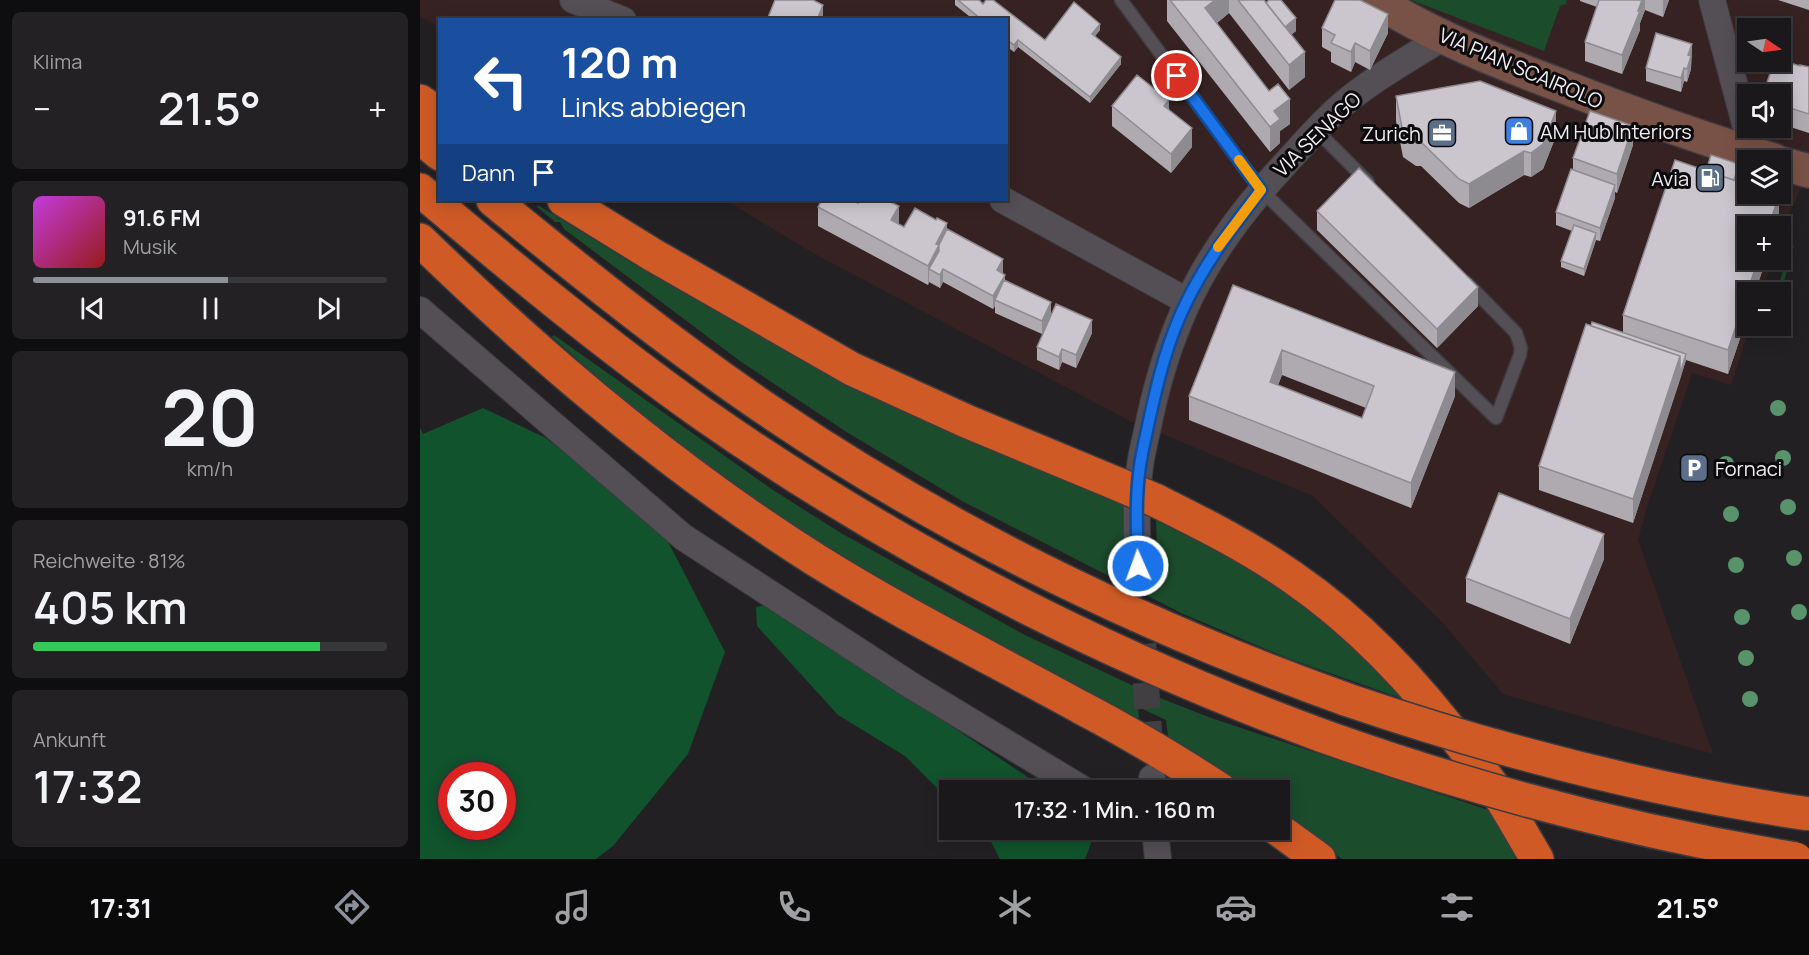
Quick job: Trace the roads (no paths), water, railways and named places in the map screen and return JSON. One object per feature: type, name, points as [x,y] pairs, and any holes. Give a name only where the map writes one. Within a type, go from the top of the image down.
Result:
[{"type":"highway","points":[[420,101],[438,114]]},
{"type":"highway","points":[[420,137],[438,152]]},
{"type":"highway","points":[[420,190],[523,276],[650,376],[749,445],[852,512],[955,571],[1067,629],[1190,685],[1323,736],[1453,780],[1569,812],[1699,842],[1796,859]]},
{"type":"highway","points":[[494,201],[626,308],[775,415],[929,510],[1034,567],[1146,620],[1255,666],[1348,700],[1483,743],[1600,774],[1718,799],[1809,814]]},
{"type":"highway","points":[[566,201],[652,255],[852,369],[966,421],[1157,501],[1241,545],[1293,577],[1385,655],[1443,719],[1502,798],[1537,859]]},
{"type":"highway","points":[[420,240],[465,284],[573,380],[666,457],[717,494],[818,561],[862,587],[1139,739],[1205,780]]},
{"type":"highway","points":[[1290,838],[1319,859]]},
{"type":"main road","name":"VIA PIAN SCAIROLO","points":[[1374,0],[1513,68],[1625,111],[1742,150]]},
{"type":"main road","name":"VIA PIAN SCAIROLO","points":[[1791,166],[1809,171]]},
{"type":"street","points":[[573,0],[618,18]]},
{"type":"street","points":[[1712,0],[1766,150]]},
{"type":"street","name":"VIA SENAGO","points":[[1138,566],[1136,513],[1140,465],[1159,378],[1187,301],[1224,237],[1261,190],[1316,130],[1356,93],[1445,36]]},
{"type":"street","points":[[1005,201],[1187,301]]},
{"type":"street","points":[[420,310],[682,537],[912,686],[1067,780]]},
{"type":"lane","points":[[1121,0],[1261,190],[1496,418],[1520,355],[1520,340],[1516,333],[1458,274]]},
{"type":"lane","points":[[1316,130],[1375,189]]},
{"type":"tunnel","points":[[1138,566],[1151,761]]},
{"type":"place","name":"AM Hub Interiors","points":[[1519,131]]},
{"type":"place","name":"Zurich","points":[[1442,133]]},
{"type":"place","name":"Avia","points":[[1710,178]]},
{"type":"place","name":"Fornaci","points":[[1694,468]]}]
